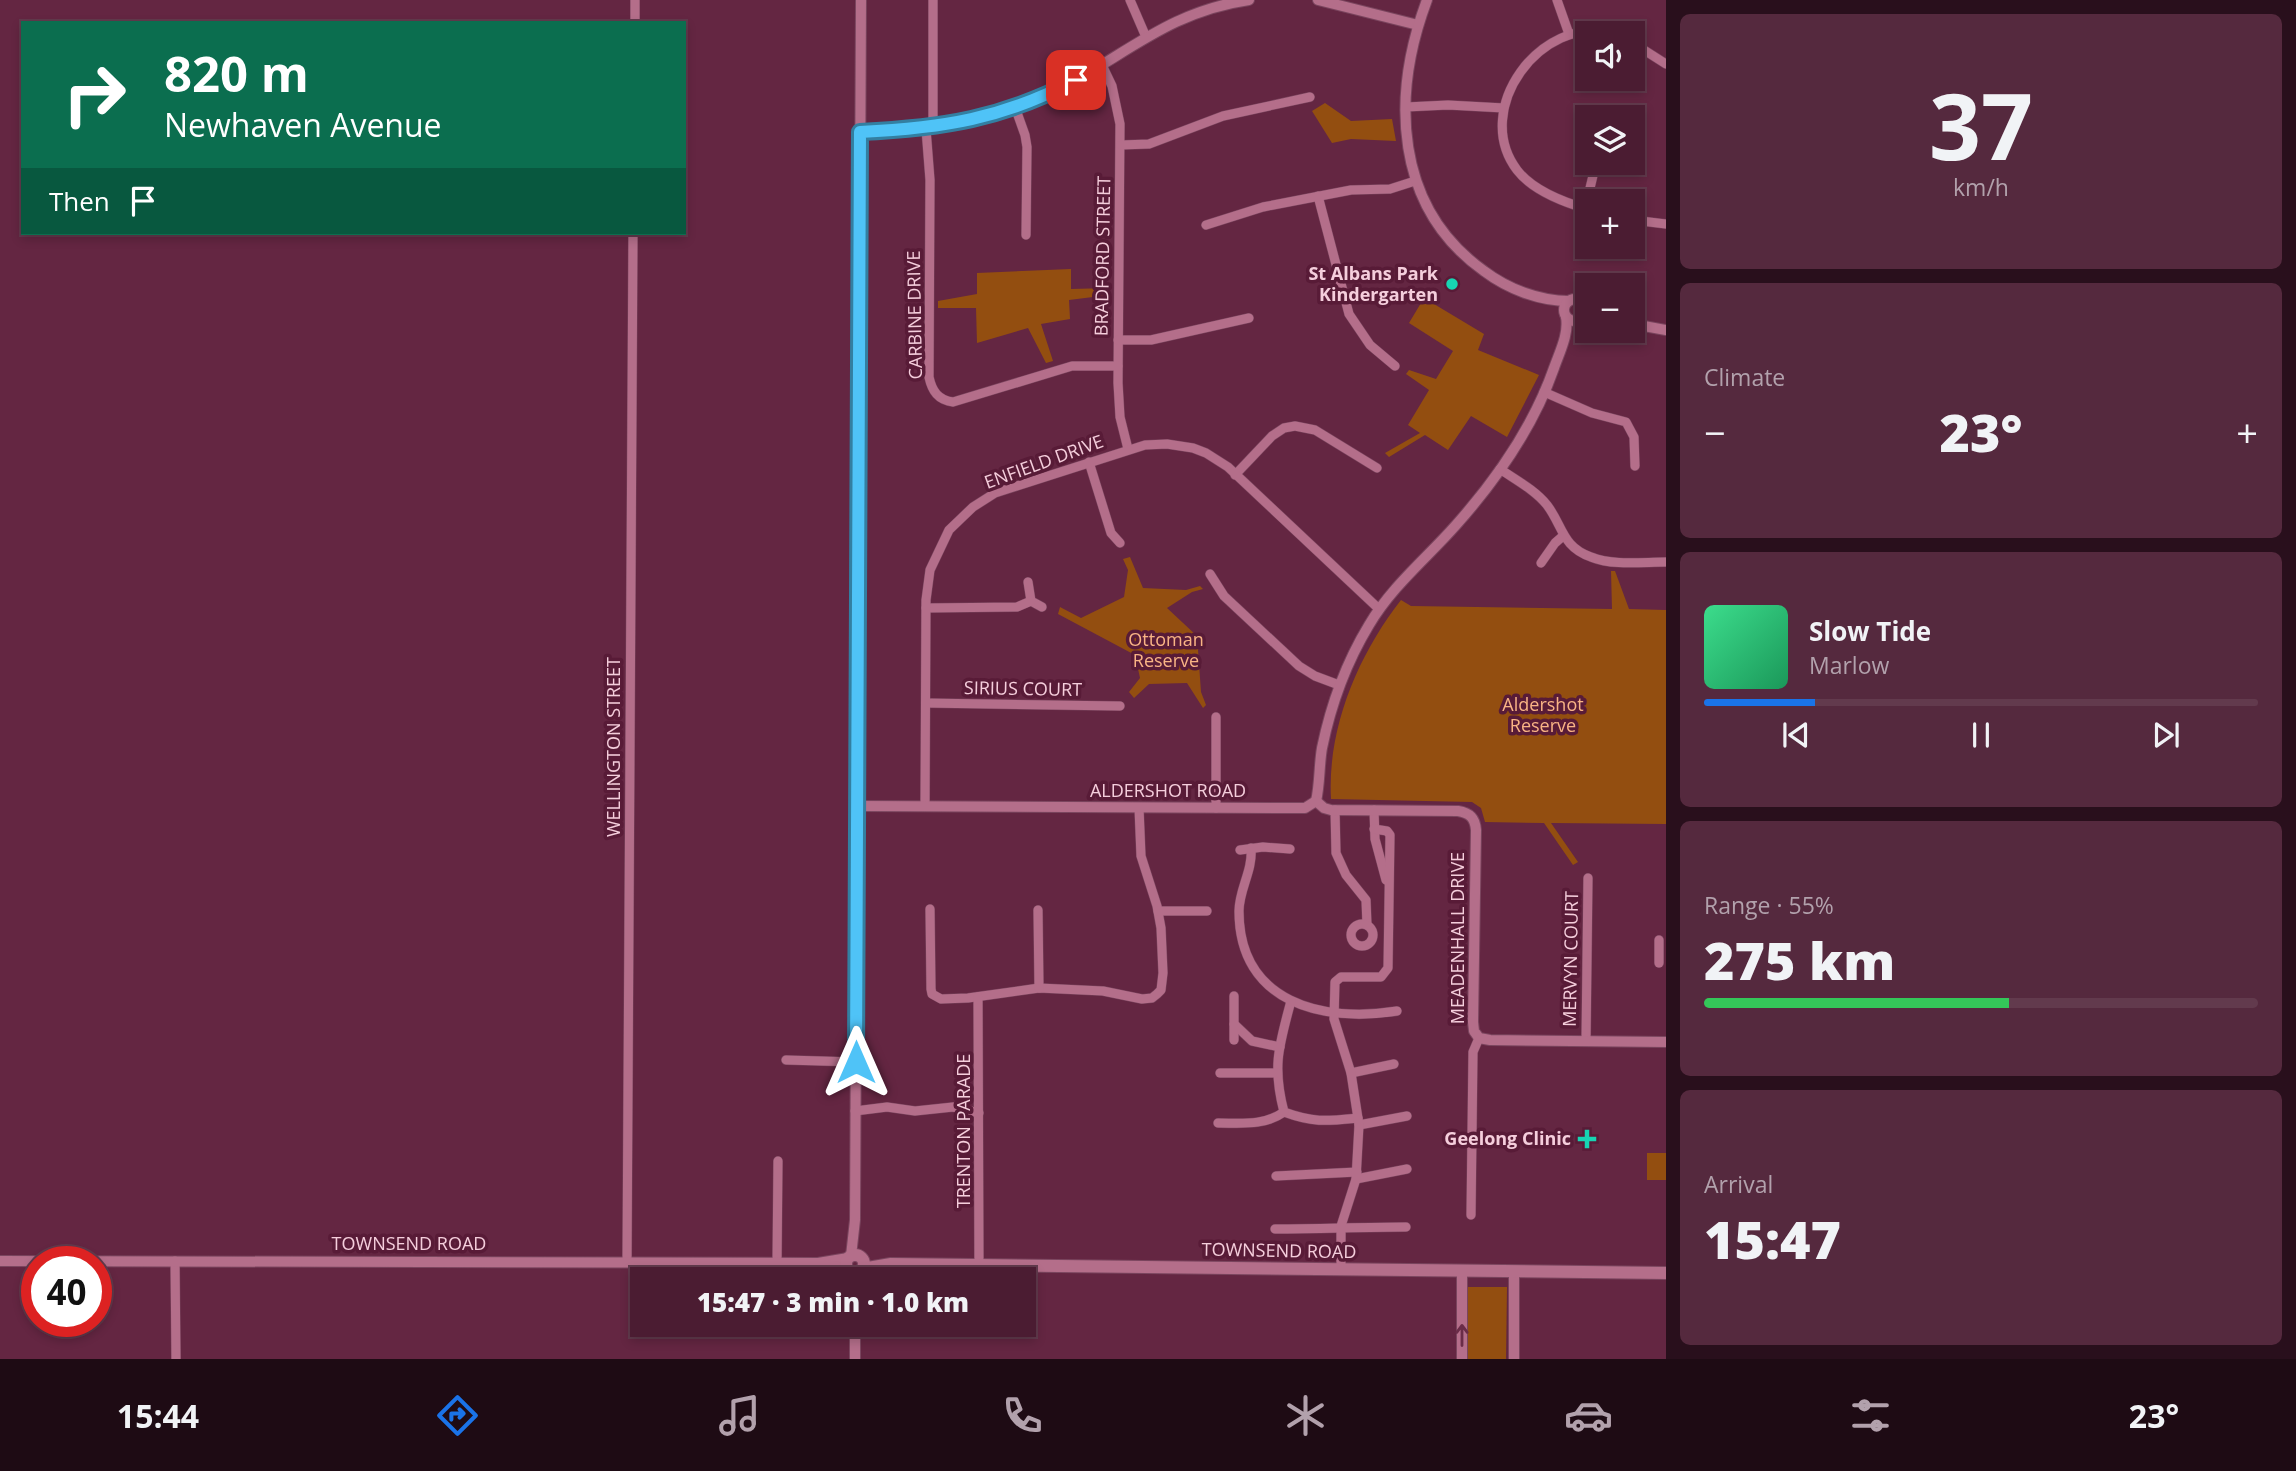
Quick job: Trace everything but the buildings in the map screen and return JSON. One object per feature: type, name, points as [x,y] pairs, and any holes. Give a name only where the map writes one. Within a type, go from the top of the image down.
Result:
[{"type":"main road","name":"TOWNSEND ROAD","points":[[855,1267],[891,1264],[1666,1273]]},
{"type":"street","points":[[635,0],[635,21]]},
{"type":"street","points":[[855,1267],[861,0]]},
{"type":"street","points":[[929,128],[933,0]]},
{"type":"street","points":[[1130,0],[1146,37]]},
{"type":"street","points":[[860,132],[929,128],[965,122],[1015,107],[1059,89],[1146,37],[1189,15],[1212,7],[1249,0]]},
{"type":"street","points":[[1318,0],[1418,25]]},
{"type":"street","points":[[1427,0],[1410,62],[1406,107],[1408,151],[1415,181],[1438,227],[1460,253],[1492,277],[1523,292],[1546,299],[1575,300]]},
{"type":"street","points":[[1557,0],[1569,34]]},
{"type":"street","points":[[1575,33],[1546,46],[1525,66],[1504,108],[1503,127],[1507,151],[1516,170],[1538,189],[1575,204]]},
{"type":"street","points":[[1645,51],[1666,64]]},
{"type":"street","name":"BRADFORD STREET","points":[[1102,65],[1112,86],[1120,124],[1118,400],[1128,449]]},
{"type":"street","points":[[1121,145],[1149,145],[1223,116],[1310,97]]},
{"type":"street","points":[[1406,107],[1448,105],[1504,108]]},
{"type":"street","points":[[1015,107],[1026,135],[1026,235]]},
{"type":"street","name":"CARBINE DRIVE","points":[[929,128],[929,367],[930,385],[935,393],[946,401],[953,402],[1072,366],[1118,366]]},
{"type":"street","points":[[1206,226],[1263,207],[1351,190],[1390,188],[1415,181]]},
{"type":"street","points":[[1318,196],[1349,314],[1370,345],[1395,366]]},
{"type":"street","points":[[1645,221],[1666,224]]},
{"type":"street","name":"WELLINGTON STREET","points":[[627,1262],[634,235]]},
{"type":"street","points":[[1546,299],[1572,321],[1575,319]]},
{"type":"street","points":[[1341,1269],[1341,1226],[1356,1175],[1359,1122],[1351,1073],[1334,1013],[1334,992],[1337,979],[1346,976],[1381,977],[1386,972],[1388,885],[1385,860],[1374,829],[1374,810],[1327,809],[1316,801],[1322,750],[1339,685],[1353,653],[1379,609],[1457,524],[1500,469],[1526,428],[1564,341],[1567,332],[1565,307],[1569,301]]},
{"type":"street","points":[[1118,340],[1151,340],[1249,318]]},
{"type":"street","points":[[1564,341],[1575,326]]},
{"type":"street","points":[[1645,326],[1666,330]]},
{"type":"street","points":[[1544,392],[1592,413],[1626,422],[1634,437],[1635,466]]},
{"type":"street","points":[[1236,475],[1272,436],[1284,428],[1295,426],[1315,430],[1377,468]]},
{"type":"street","name":"ENFIELD DRIVE","points":[[925,806],[926,608],[930,570],[942,542],[960,517],[995,493],[1128,449],[1155,444],[1193,448],[1219,461],[1236,475],[1379,609]]},
{"type":"street","points":[[1089,462],[1111,533],[1120,543]]},
{"type":"street","points":[[1500,469],[1538,496],[1547,506],[1563,536],[1578,551],[1602,561],[1666,562]]},
{"type":"street","points":[[1541,563],[1563,536]]},
{"type":"street","points":[[1210,574],[1224,596],[1299,666],[1315,676],[1339,685]]},
{"type":"street","points":[[1028,582],[1031,601]]},
{"type":"street","points":[[926,608],[1017,607],[1031,601]]},
{"type":"street","points":[[1031,601],[1042,607]]},
{"type":"street","name":"SIRIUS COURT","points":[[926,703],[1120,706]]},
{"type":"street","points":[[1216,717],[1216,808]]},
{"type":"street","name":"ALDERSHOT ROAD","points":[[857,806],[1297,808],[1310,806],[1316,801]]},
{"type":"street","points":[[930,909],[930,984],[932,994],[941,999],[978,997],[1039,988],[1082,989],[1142,999],[1152,998],[1161,990],[1163,973],[1158,911],[1141,856],[1139,808]]},
{"type":"street","points":[[1335,810],[1336,853],[1346,874],[1366,900],[1367,925]]},
{"type":"street","name":"MEADENHALL DRIVE","points":[[1374,810],[1458,811],[1473,817],[1473,1021],[1474,1031],[1479,1038],[1666,1042]]},
{"type":"street","points":[[1374,829],[1389,832],[1385,860]]},
{"type":"street","points":[[1251,848],[1251,866],[1239,908],[1244,944],[1249,958],[1264,981],[1291,1001],[1334,1013],[1362,1015],[1397,1011]]},
{"type":"street","points":[[1240,850],[1290,849]]},
{"type":"street","name":"MERVYN COURT","points":[[1586,1041],[1588,878]]},
{"type":"street","points":[[1038,910],[1039,988]]},
{"type":"street","points":[[1158,911],[1207,911]]},
{"type":"street","points":[[1659,940],[1663,953],[1660,963]]},
{"type":"street","points":[[1234,996],[1234,1040]]},
{"type":"street","name":"TRENTON PARADE","points":[[978,997],[979,1265]]},
{"type":"street","points":[[1284,1112],[1276,1073],[1291,1001]]},
{"type":"street","points":[[1234,1024],[1252,1041],[1280,1047]]},
{"type":"street","points":[[1471,1215],[1473,1052],[1479,1038]]},
{"type":"street","points":[[786,1060],[856,1062]]},
{"type":"street","points":[[1351,1073],[1394,1064]]},
{"type":"street","points":[[1220,1073],[1276,1073]]},
{"type":"street","points":[[855,1111],[887,1107],[915,1111],[953,1107],[979,1113]]},
{"type":"street","points":[[1284,1112],[1306,1120],[1321,1121],[1359,1122],[1407,1116]]},
{"type":"street","points":[[1218,1124],[1272,1121],[1284,1112]]},
{"type":"street","points":[[777,1263],[778,1161]]},
{"type":"street","points":[[1276,1176],[1356,1175],[1407,1169]]},
{"type":"street","points":[[1275,1229],[1406,1227]]},
{"type":"street","name":"TOWNSEND ROAD","points":[[0,1261],[818,1263],[855,1267]]},
{"type":"street","points":[[175,1261],[176,1359]]},
{"type":"street","points":[[1462,1270],[1462,1359]]},
{"type":"street","points":[[1514,1271],[1514,1359]]},
{"type":"street","points":[[855,1337],[855,1359]]},
{"type":"green space","points":[[1325,103],[1351,121],[1392,119],[1396,141],[1351,139],[1332,143],[1312,111]]},
{"type":"green space","points":[[1071,269],[1071,289],[1109,288],[1109,295],[1069,300],[1070,319],[1041,324],[1053,361],[1046,363],[1028,328],[977,343],[976,308],[938,308],[938,301],[977,294],[977,273]]},
{"type":"green space","points":[[1424,298],[1484,334],[1478,350],[1539,375],[1507,437],[1471,416],[1448,450],[1425,435],[1389,457],[1385,453],[1420,433],[1408,425],[1429,390],[1406,374],[1409,370],[1436,379],[1453,351],[1409,323]]},
{"type":"green space","name":"Ottoman Reserve","points":[[1130,557],[1143,588],[1186,590],[1200,586],[1203,589],[1192,592],[1167,608],[1197,636],[1201,692],[1206,705],[1203,708],[1187,683],[1149,684],[1134,698],[1129,692],[1140,678],[1135,655],[1058,614],[1060,607],[1081,618],[1124,597],[1128,570],[1123,559]]},
{"type":"green space","name":"Aldershot Reserve","points":[[1611,571],[1615,571],[1629,609],[1666,610],[1666,824],[1551,823],[1578,862],[1573,865],[1544,823],[1485,822],[1481,808],[1472,802],[1331,799],[1334,746],[1348,694],[1371,644],[1401,600],[1411,606],[1612,609]]},
{"type":"green space","points":[[1647,1153],[1666,1153],[1666,1180],[1647,1180]]},
{"type":"green space","points":[[1467,1287],[1507,1287],[1506,1359],[1466,1359]]},
{"type":"place","name":"St Albans Park Kindergarten","points":[[1452,284]]},
{"type":"place","name":"Geelong Clinic","points":[[1587,1139]]},
{"type":"route","points":[[856,1062],[860,132],[906,130],[965,122],[1039,98],[1076,80]]}]
